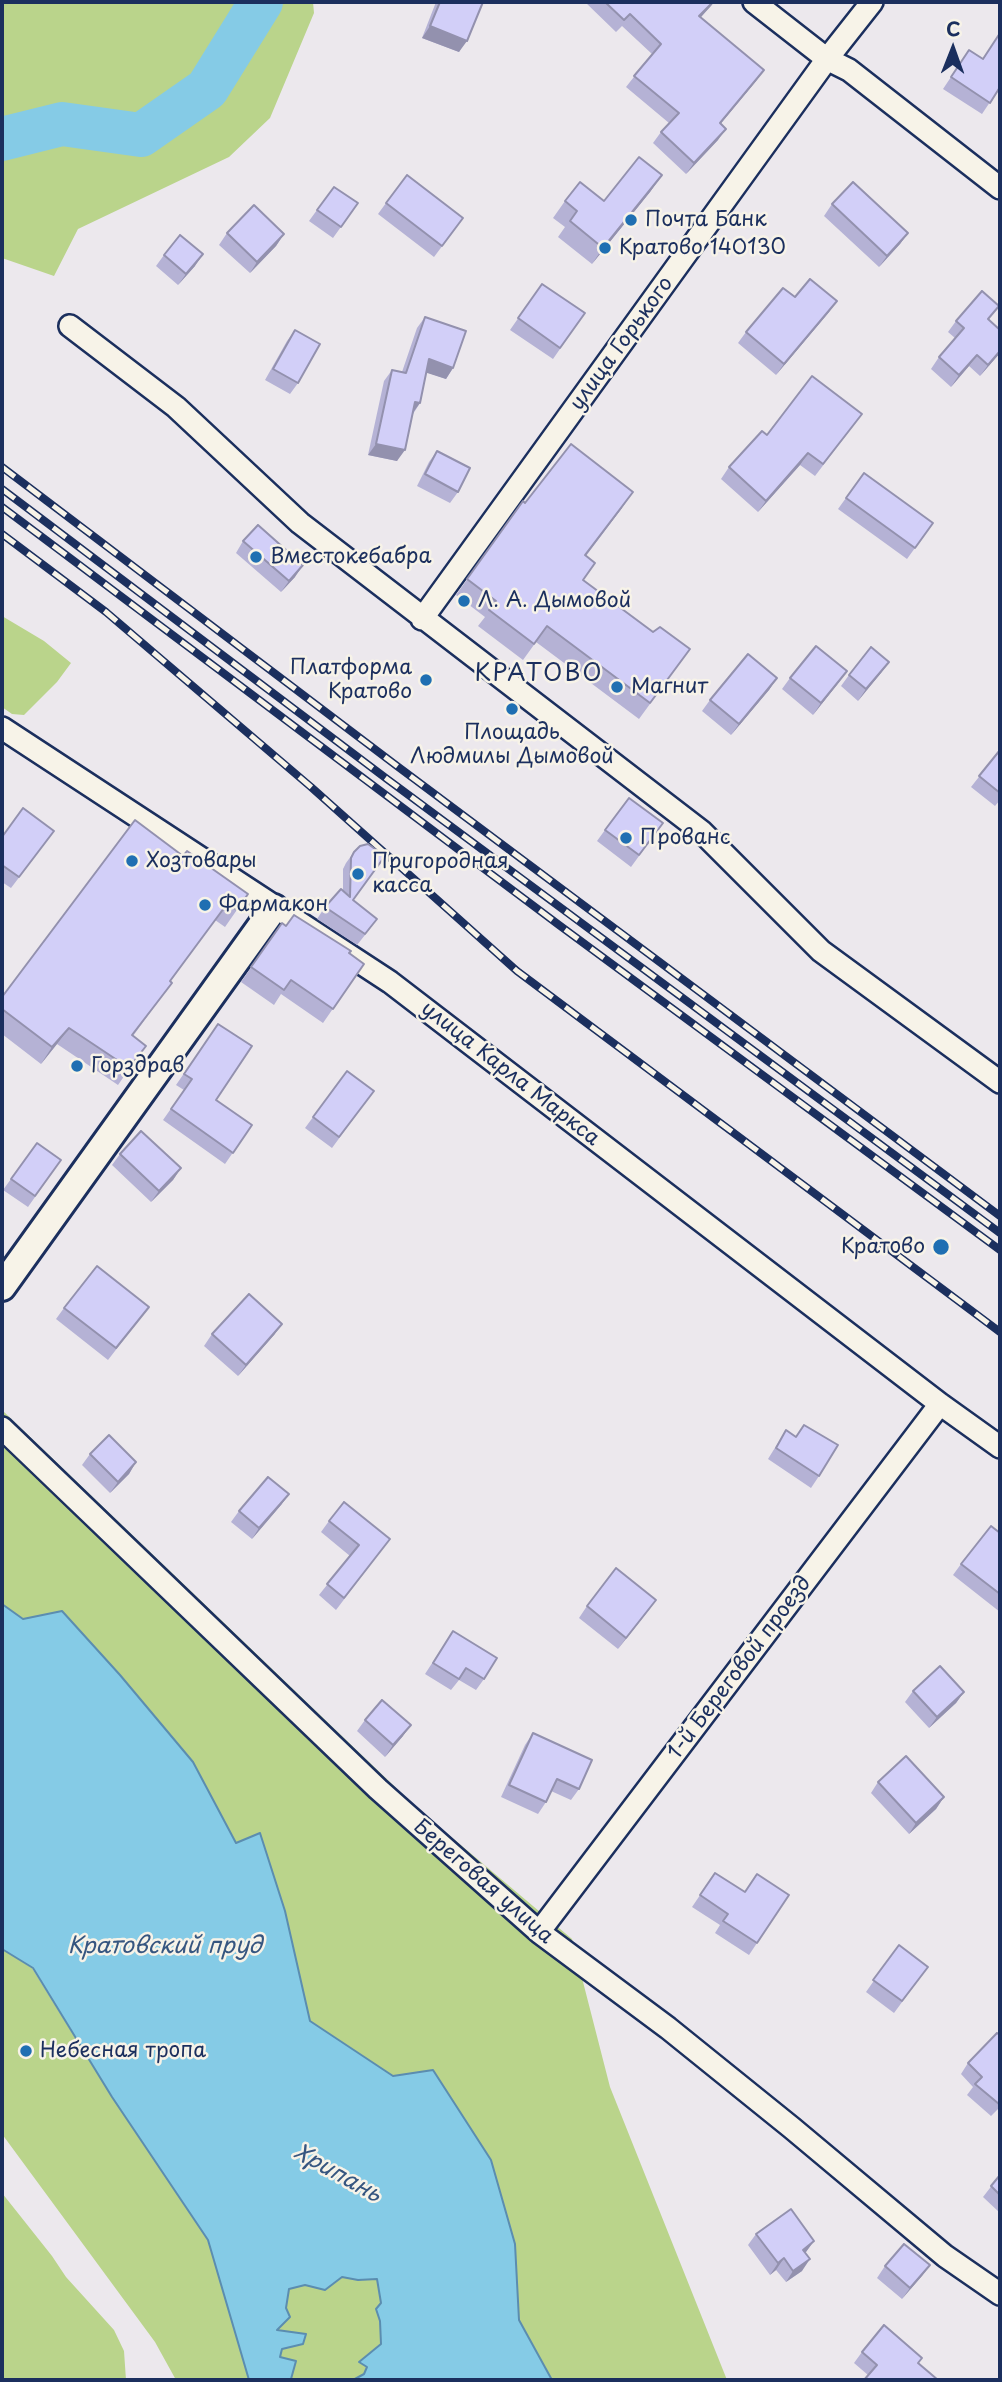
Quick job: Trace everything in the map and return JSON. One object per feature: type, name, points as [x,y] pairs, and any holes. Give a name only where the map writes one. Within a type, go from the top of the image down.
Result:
[{"type":"street","points":[[754,2],[827,60],[849,70],[1000,188]]},
{"type":"street","name":"улица Горького","points":[[422,619],[827,60],[872,2]]},
{"type":"street","points":[[70,326],[176,407],[300,523],[701,831],[821,951],[1000,1082]]},
{"type":"street","name":"улица Карла Маркса","points":[[2,728],[390,982],[940,1404],[1000,1447]]},
{"type":"street","points":[[2,1287],[274,908]]},
{"type":"street","name":"1-й Береговой проезд","points":[[539,1932],[940,1404]]},
{"type":"street","name":"Береговая улица","points":[[2,1428],[378,1789],[539,1932],[678,2036],[945,2256],[1000,2294]]},
{"type":"green space","points":[[2,2],[313,2],[314,13],[270,118],[229,157],[78,229],[54,276],[2,258]]},
{"type":"green space","points":[[2,616],[44,641],[71,663],[57,682],[24,715],[12,714],[2,707]]},
{"type":"green space","points":[[2,1410],[417,1808],[572,1939],[610,2087],[727,2380],[552,2380],[519,2320],[515,2244],[393,2076],[310,2021],[285,1911],[259,1833],[236,1843],[193,1762],[62,1611],[23,1619],[2,1604]]},
{"type":"green space","points":[[2,1949],[32,1968],[112,2097],[208,2240],[249,2380],[176,2380],[155,2342],[2,2134]]},
{"type":"green space","points":[[2,2193],[66,2277],[114,2330],[124,2351],[126,2380],[2,2380]]},
{"type":"green space","points":[[342,2277],[377,2279],[381,2304],[378,2315],[382,2333],[381,2344],[360,2362],[367,2366],[364,2374],[353,2380],[289,2380],[296,2361],[280,2357],[282,2349],[302,2344],[276,2330],[290,2317],[286,2308],[289,2289],[305,2285],[325,2290]]},
{"type":"water","name":"Кратовский пруд","points":[[2,1604],[23,1619],[62,1611],[193,1762],[236,1843],[260,1833],[285,1911],[310,2021],[393,2076],[433,2070],[491,2160],[515,2244],[519,2320],[552,2380],[353,2380],[364,2374],[367,2367],[359,2362],[381,2344],[380,2321],[376,2309],[381,2303],[377,2279],[342,2277],[325,2290],[305,2285],[289,2289],[286,2308],[290,2317],[277,2330],[306,2334],[303,2344],[282,2349],[280,2357],[296,2361],[291,2379],[249,2380],[208,2240],[112,2097],[33,1968],[2,1949]]},
{"type":"building","points":[[440,2],[483,2],[467,41],[430,26]]},
{"type":"building","points":[[605,2],[713,2],[699,16],[764,70],[720,123],[726,129],[694,163],[661,132],[679,113],[634,76],[661,44],[630,14],[624,20]]},
{"type":"building","points":[[1000,33],[1000,87],[990,103],[951,77],[969,50],[983,59]]},
{"type":"building","points":[[639,157],[662,175],[603,248],[570,221],[577,211],[565,201],[580,182],[604,201]]},
{"type":"building","points":[[407,175],[463,218],[442,246],[386,203]]},
{"type":"building","points":[[853,182],[908,233],[887,256],[832,204]]},
{"type":"building","points":[[334,187],[358,203],[341,227],[317,210]]},
{"type":"building","points":[[254,205],[284,234],[257,262],[227,233]]},
{"type":"building","points":[[180,235],[203,254],[186,274],[164,255]]},
{"type":"building","points":[[810,279],[837,301],[784,364],[746,332],[783,288],[795,297]]},
{"type":"building","points":[[542,284],[585,313],[560,348],[518,318]]},
{"type":"building","points":[[982,291],[999,306],[988,319],[1000,330],[1000,351],[988,365],[977,355],[959,375],[939,357],[964,328],[956,321]]},
{"type":"building","points":[[425,317],[466,331],[453,368],[429,359],[420,403],[415,402],[405,450],[376,444],[392,370],[406,373]]},
{"type":"building","points":[[295,330],[320,344],[298,383],[273,369]]},
{"type":"building","points":[[812,376],[862,414],[823,464],[808,453],[766,501],[729,467],[762,431],[767,435]]},
{"type":"building","points":[[571,444],[633,492],[585,555],[595,563],[583,580],[653,632],[660,627],[690,649],[650,703],[547,626],[534,644],[489,610],[496,601],[467,579],[523,501],[525,503]]},
{"type":"building","points":[[437,451],[470,468],[458,492],[425,474]]},
{"type":"building","points":[[864,473],[933,523],[915,548],[846,498]]},
{"type":"building","points":[[258,525],[303,565],[289,581],[243,541]]},
{"type":"building","points":[[816,646],[847,671],[821,703],[790,678]]},
{"type":"building","points":[[871,647],[889,662],[866,689],[849,675]]},
{"type":"building","points":[[748,654],[777,678],[739,724],[710,700]]},
{"type":"building","points":[[1000,750],[1000,793],[979,776]]},
{"type":"building","name":"Прованс","points":[[629,798],[663,823],[639,855],[605,830]]},
{"type":"building","points":[[23,808],[54,831],[19,877],[2,865],[2,837]]},
{"type":"building","points":[[135,820],[183,856],[187,851],[248,894],[237,910],[227,904],[132,1035],[146,1046],[129,1068],[69,1028],[52,1047],[2,1009],[2,997]]},
{"type":"building","points":[[368,844],[385,856],[353,900],[377,919],[365,934],[325,907],[341,889],[350,897],[351,858],[360,846]]},
{"type":"building","points":[[294,915],[351,951],[349,953],[364,964],[333,1009],[291,980],[284,990],[251,967],[282,923],[286,926]]},
{"type":"building","points":[[218,1024],[252,1046],[216,1100],[252,1125],[233,1153],[171,1109],[192,1079],[184,1074]]},
{"type":"building","points":[[347,1071],[374,1091],[339,1137],[313,1117]]},
{"type":"building","points":[[141,1131],[181,1168],[159,1191],[120,1154]]},
{"type":"building","points":[[37,1143],[61,1160],[35,1196],[11,1179]]},
{"type":"building","points":[[97,1266],[149,1307],[116,1348],[64,1308]]},
{"type":"building","points":[[249,1294],[282,1324],[246,1365],[212,1334]]},
{"type":"building","points":[[804,1425],[838,1445],[819,1476],[776,1448],[786,1430],[796,1437]]},
{"type":"building","points":[[109,1435],[136,1462],[118,1482],[90,1454]]},
{"type":"building","points":[[268,1477],[289,1494],[259,1528],[239,1511]]},
{"type":"building","points":[[344,1502],[390,1539],[344,1598],[327,1584],[359,1545],[329,1521]]},
{"type":"building","points":[[991,1526],[1000,1533],[1000,1594],[961,1564]]},
{"type":"building","points":[[616,1568],[656,1600],[626,1638],[587,1606]]},
{"type":"building","points":[[453,1631],[497,1658],[484,1679],[466,1668],[459,1679],[433,1663]]},
{"type":"building","points":[[940,1666],[964,1692],[937,1717],[913,1691]]},
{"type":"building","points":[[382,1700],[411,1725],[393,1745],[365,1720]]},
{"type":"building","points":[[533,1733],[592,1760],[579,1789],[557,1779],[546,1802],[509,1785]]},
{"type":"building","points":[[906,1756],[944,1797],[916,1823],[878,1782]]},
{"type":"building","points":[[715,1873],[745,1892],[757,1874],[789,1895],[757,1943],[723,1921],[728,1914],[700,1895]]},
{"type":"building","points":[[899,1945],[928,1967],[902,2001],[873,1980]]},
{"type":"building","points":[[997,2033],[1000,2035],[999,2104],[975,2084],[982,2077],[968,2063]]},
{"type":"building","points":[[1000,2175],[1000,2195],[991,2186]]},
{"type":"building","points":[[791,2209],[814,2241],[803,2250],[810,2259],[793,2271],[784,2258],[778,2263],[756,2234]]},
{"type":"building","points":[[904,2244],[930,2265],[910,2288],[885,2266]]},
{"type":"building","points":[[884,2325],[922,2358],[918,2363],[938,2380],[864,2380],[877,2365],[862,2352]]},
{"type":"waterway","name":"Хрипань","points":[[2,139],[62,124],[141,135],[207,89],[261,2]]},
{"type":"railway","points":[[2,467],[1000,1216]]},
{"type":"railway","points":[[2,489],[387,779],[1000,1233]]},
{"type":"railway","points":[[2,507],[559,925],[1000,1250]]},
{"type":"railway","points":[[2,534],[106,612],[311,787],[517,971],[1000,1332]]},
{"type":"place","name":"Почта Банк","points":[[631,220]]},
{"type":"place","name":"Кратово 140130","points":[[605,248]]},
{"type":"place","name":"Вместокебабра","points":[[256,557]]},
{"type":"place","name":"Л. А. Дымовой","points":[[464,601]]},
{"type":"place","name":"Платформа Кратово","points":[[426,680]]},
{"type":"place","name":"Магнит","points":[[617,687]]},
{"type":"place","name":"Площадь Людмилы Дымовой","points":[[512,709]]},
{"type":"place","name":"Прованс","points":[[626,838]]},
{"type":"place","name":"Хозтовары","points":[[132,861]]},
{"type":"place","name":"Пригородная касса","points":[[358,874]]},
{"type":"place","name":"Фармакон","points":[[205,905]]},
{"type":"place","name":"Горздрав","points":[[77,1066]]},
{"type":"place","name":"Кратово","points":[[941,1247]]},
{"type":"place","name":"Небесная тропа","points":[[26,2051]]},
{"type":"district","name":"КРАТОВО","points":[[539,674]]}]
